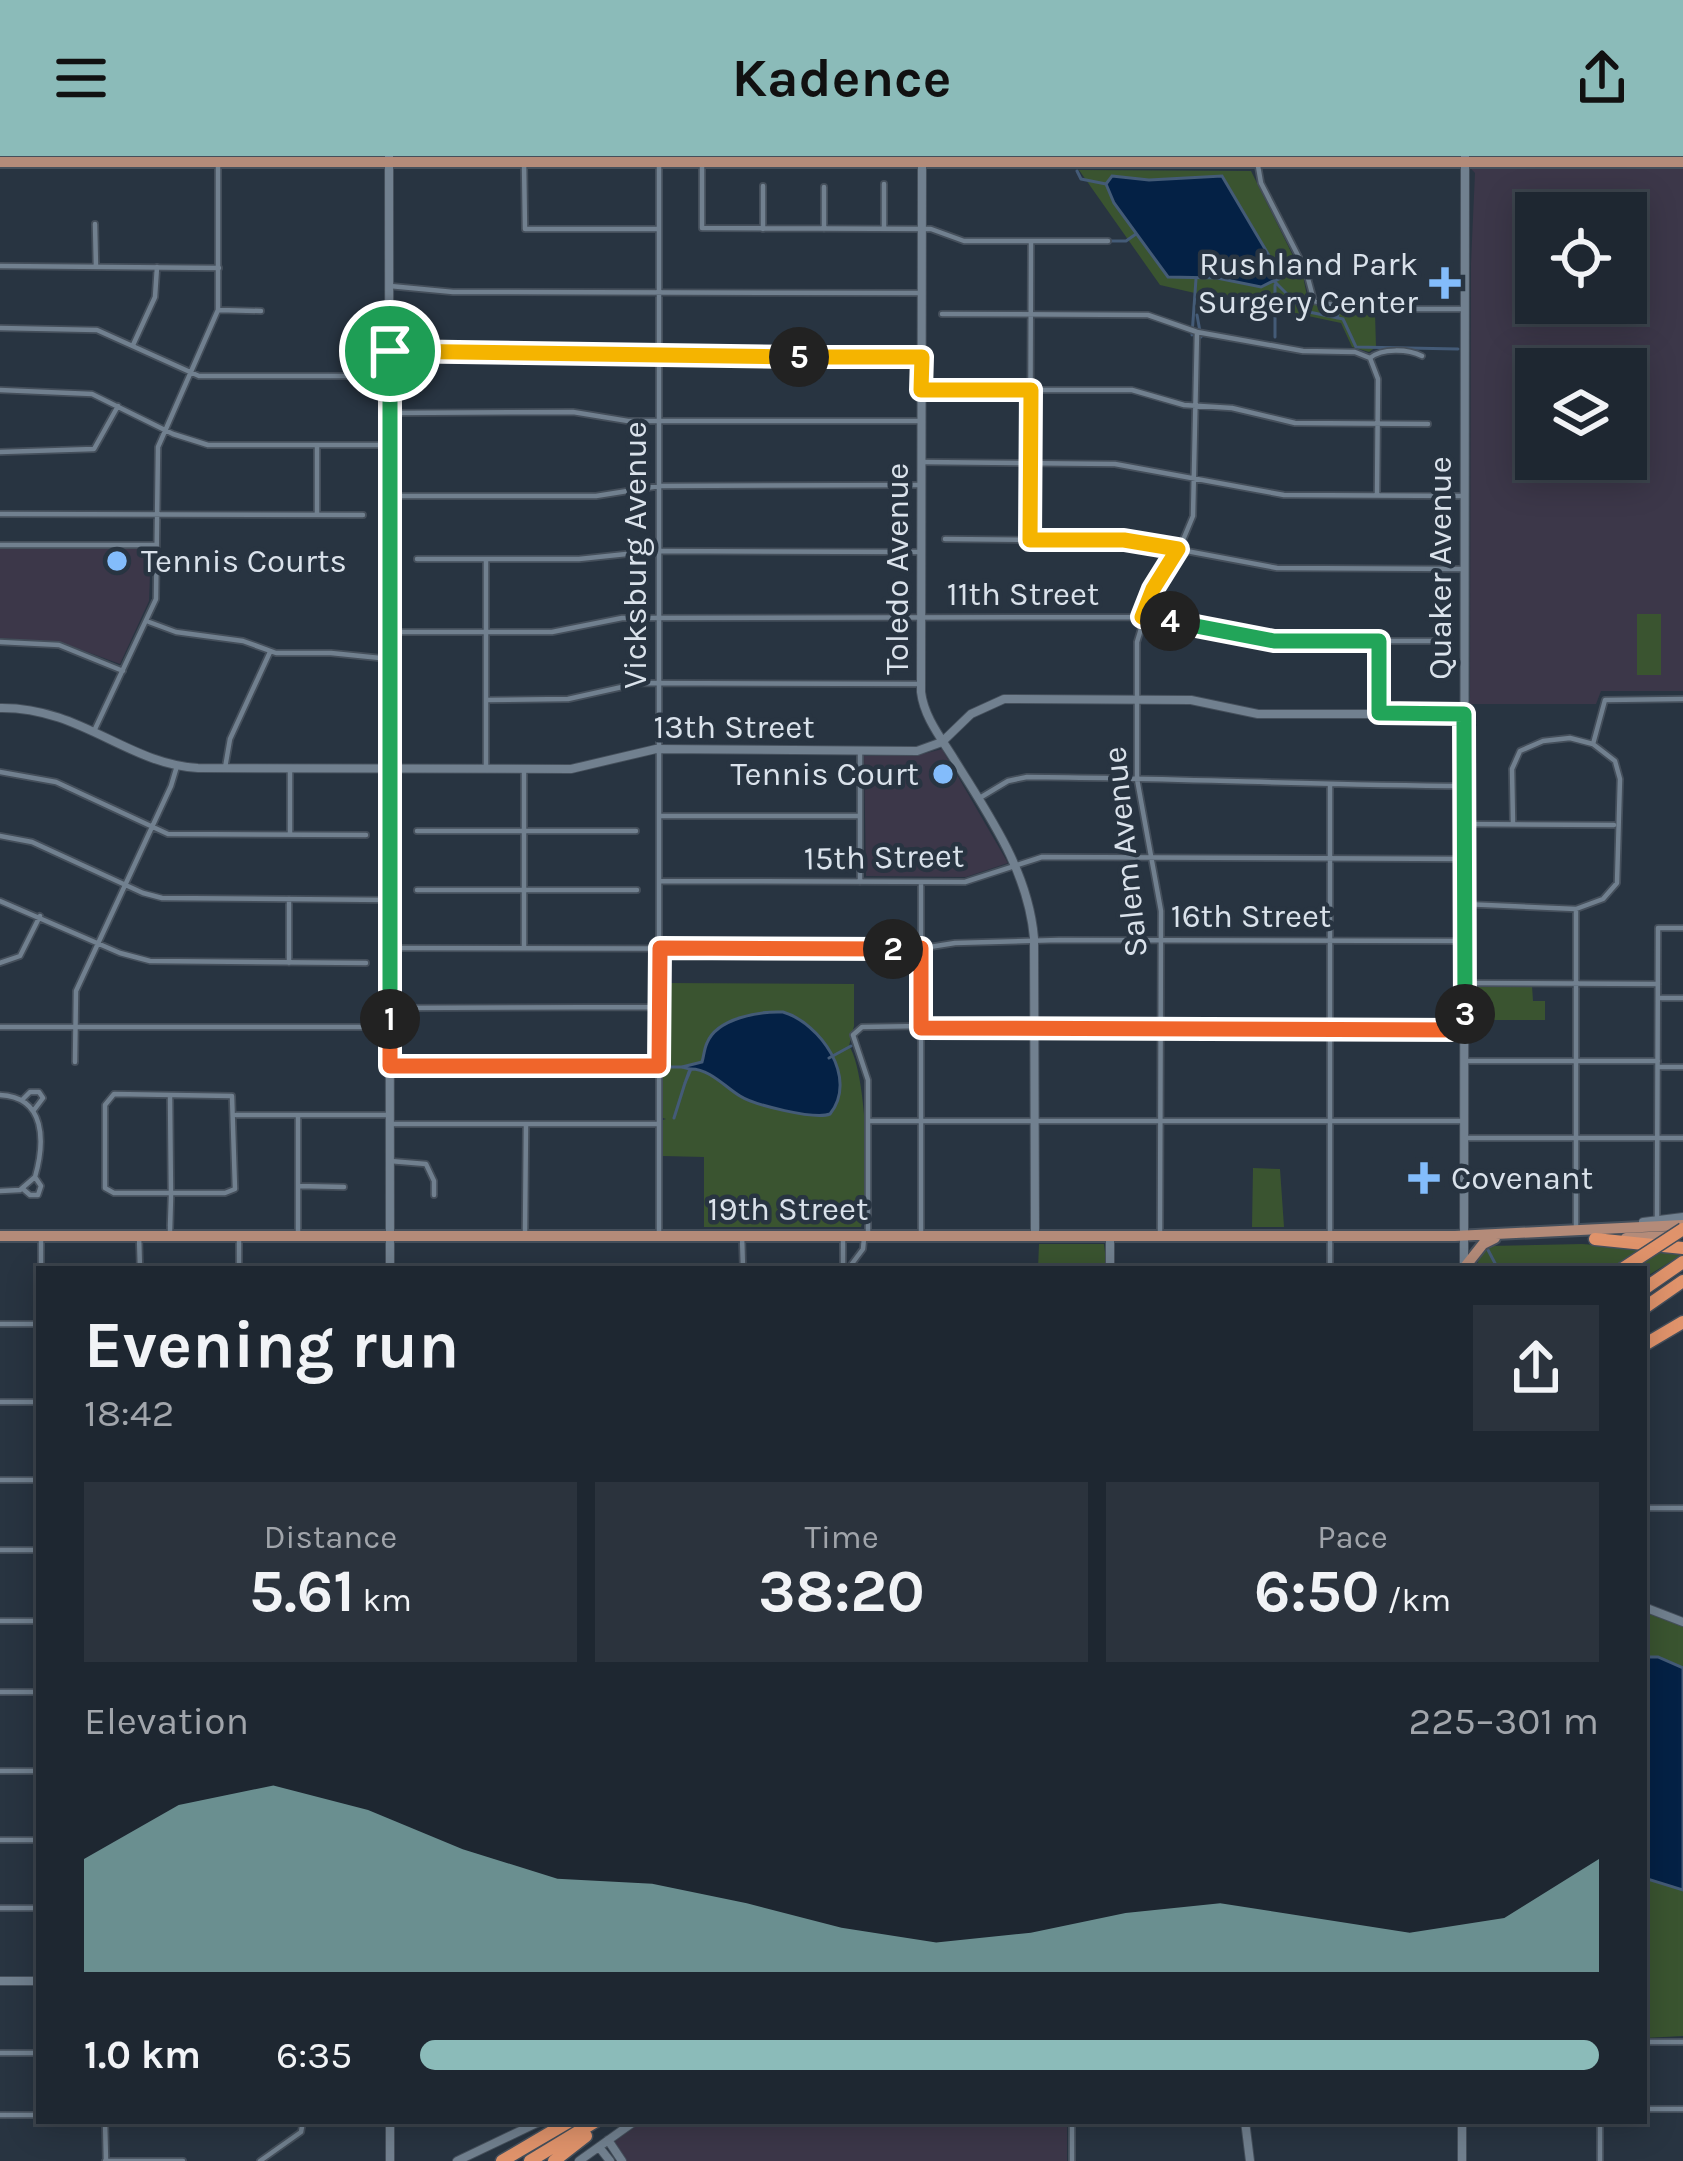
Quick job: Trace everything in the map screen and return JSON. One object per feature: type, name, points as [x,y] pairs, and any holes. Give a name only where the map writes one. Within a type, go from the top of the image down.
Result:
[{"type":"highway","points":[[1626,1266],[1683,1227]]},
{"type":"highway","points":[[1595,1238],[1683,1248]]},
{"type":"highway","points":[[1647,1284],[1683,1262]]},
{"type":"highway","points":[[1647,1306],[1683,1281]]},
{"type":"highway","points":[[1647,1347],[1683,1324]]},
{"type":"highway","points":[[502,2161],[565,2124]]},
{"type":"highway","points":[[530,2161],[595,2124]]},
{"type":"highway","points":[[554,2161],[597,2124]]},
{"type":"main road","points":[[0,162],[1683,161]]},
{"type":"main road","name":"19th Street","points":[[1576,1233],[1595,1238],[1683,1227]]},
{"type":"main road","name":"19th Street","points":[[0,1236],[140,1236],[170,1231],[239,1236],[1464,1236],[1683,1227]]},
{"type":"main road","points":[[1466,1266],[1483,1244],[1502,1235]]},
{"type":"street","points":[[128,156],[153,162]]},
{"type":"street","points":[[389,159],[390,1266]]},
{"type":"street","name":"Quaker Avenue","points":[[1464,1266],[1465,159]]},
{"type":"street","name":"Toledo Avenue","points":[[920,160],[921,684],[925,709],[1017,866],[1031,912],[1035,1236]]},
{"type":"street","points":[[1258,161],[1261,183],[1306,271],[1313,299],[1353,309],[1465,309]]},
{"type":"street","points":[[94,730],[156,599],[157,461],[164,429],[218,310],[218,162]]},
{"type":"street","points":[[524,162],[524,229],[659,229]]},
{"type":"street","name":"Vicksburg Avenue","points":[[658,1236],[659,162]]},
{"type":"street","points":[[702,162],[702,228],[922,229],[964,241],[1108,241]]},
{"type":"street","points":[[884,184],[884,229]]},
{"type":"street","points":[[763,186],[764,229]]},
{"type":"street","points":[[824,187],[824,229]]},
{"type":"street","points":[[95,224],[96,268]]},
{"type":"street","points":[[1030,540],[1031,242]]},
{"type":"street","points":[[0,266],[219,268]]},
{"type":"street","points":[[133,345],[155,297],[157,267]]},
{"type":"street","points":[[389,286],[453,292],[922,293]]},
{"type":"street","points":[[218,310],[261,311]]},
{"type":"street","points":[[942,314],[1148,315],[1197,332],[1303,351],[1355,352],[1370,358],[1378,379],[1377,496]]},
{"type":"street","points":[[0,328],[88,328],[191,373],[390,376]]},
{"type":"street","name":"Salem Avenue","points":[[1160,1236],[1161,940],[1153,857],[1137,778],[1137,642],[1153,589],[1193,516],[1197,332]]},
{"type":"street","points":[[390,351],[922,357]]},
{"type":"street","points":[[1370,358],[1381,352],[1422,356]]},
{"type":"street","points":[[0,390],[81,391],[208,445],[390,445]]},
{"type":"street","points":[[921,390],[1132,390],[1295,423],[1428,424]]},
{"type":"street","points":[[0,452],[94,449],[118,406]]},
{"type":"street","points":[[390,413],[573,412],[614,421],[921,421]]},
{"type":"street","points":[[317,445],[317,515]]},
{"type":"street","points":[[921,462],[1130,466],[1284,495],[1464,496]]},
{"type":"street","points":[[390,496],[596,496],[659,486],[921,485]]},
{"type":"street","points":[[0,514],[363,515]]},
{"type":"street","points":[[945,539],[1124,540],[1276,568],[1464,569]]},
{"type":"street","points":[[0,545],[157,545]]},
{"type":"street","points":[[417,559],[579,559],[659,551],[921,552]]},
{"type":"street","points":[[486,768],[487,559]]},
{"type":"street","name":"11th Street","points":[[390,632],[552,632],[610,619],[659,617],[1142,617],[1274,641],[1439,641]]},
{"type":"street","points":[[147,621],[176,632],[243,640],[270,652],[390,659]]},
{"type":"street","points":[[1379,641],[1379,713]]},
{"type":"street","points":[[0,642],[59,645],[123,671]]},
{"type":"street","points":[[225,768],[230,740],[270,652]]},
{"type":"street","points":[[486,700],[559,700],[630,684],[921,684]]},
{"type":"street","name":"13th Street","points":[[0,708],[52,712],[177,766],[225,768],[571,769],[660,749],[916,751],[943,741],[971,714],[1004,699],[1206,700],[1258,714],[1464,714]]},
{"type":"street","points":[[1594,744],[1603,702],[1683,699]]},
{"type":"street","points":[[1465,904],[1576,909],[1603,899],[1617,883],[1620,773],[1608,753],[1594,744],[1557,738],[1520,752],[1513,770],[1513,824]]},
{"type":"street","points":[[860,751],[860,882]]},
{"type":"street","points":[[74,1062],[76,991],[177,766]]},
{"type":"street","points":[[290,768],[290,836]]},
{"type":"street","points":[[524,769],[524,948]]},
{"type":"street","points":[[0,772],[56,782],[179,836],[366,836]]},
{"type":"street","points":[[978,799],[1017,778],[1464,785]]},
{"type":"street","points":[[1330,785],[1330,1266]]},
{"type":"street","points":[[660,816],[860,816]]},
{"type":"street","points":[[1464,824],[1617,825]]},
{"type":"street","points":[[417,831],[636,831]]},
{"type":"street","points":[[0,836],[32,842],[142,893],[178,899],[390,900]]},
{"type":"street","name":"15th Street","points":[[660,881],[973,881],[1042,857],[1464,859]]},
{"type":"street","points":[[921,882],[921,1236]]},
{"type":"street","points":[[417,890],[637,890]]},
{"type":"street","points":[[289,899],[289,963]]},
{"type":"street","points":[[0,901],[150,961],[366,963]]},
{"type":"street","points":[[1576,909],[1576,1233]]},
{"type":"street","points":[[0,963],[20,956],[40,916]]},
{"type":"street","points":[[1657,1220],[1658,928],[1683,928]]},
{"type":"street","name":"16th Street","points":[[390,948],[1465,941]]},
{"type":"street","points":[[1465,983],[1658,984]]},
{"type":"street","points":[[1658,998],[1683,998]]},
{"type":"street","points":[[390,1007],[659,1007]]},
{"type":"street","points":[[847,1266],[866,1236],[868,1080],[854,1042],[855,1031],[863,1026],[1465,1030]]},
{"type":"street","points":[[0,1027],[390,1028]]},
{"type":"street","points":[[1465,1061],[1683,1067]]},
{"type":"street","points":[[390,1066],[659,1066]]},
{"type":"street","points":[[23,1099],[29,1092],[39,1092],[43,1099],[34,1110]]},
{"type":"street","points":[[170,1094],[170,1231]]},
{"type":"street","points":[[170,1094],[232,1096],[236,1115],[233,1190],[171,1195],[108,1190],[104,1181],[109,1096],[170,1094]]},
{"type":"street","points":[[0,1095],[23,1099],[34,1110],[38,1124],[35,1177],[41,1186],[38,1195],[30,1196],[23,1189]]},
{"type":"street","points":[[236,1115],[659,1124]]},
{"type":"street","points":[[298,1115],[298,1236]]},
{"type":"street","points":[[868,1121],[1465,1121]]},
{"type":"street","points":[[525,1236],[526,1124]]},
{"type":"street","points":[[1465,1138],[1683,1138]]},
{"type":"street","points":[[390,1161],[426,1164],[434,1180],[434,1195]]},
{"type":"street","points":[[0,1191],[23,1189],[35,1177]]},
{"type":"street","points":[[298,1186],[344,1186]]},
{"type":"street","points":[[1616,1228],[1657,1220],[1683,1227]]},
{"type":"street","points":[[41,1236],[41,1266]]},
{"type":"street","points":[[140,1236],[140,1266]]},
{"type":"street","points":[[239,1236],[239,1266]]},
{"type":"street","points":[[742,1236],[743,1266]]},
{"type":"street","points":[[843,1236],[845,1266]]},
{"type":"street","points":[[1110,1236],[1110,1266]]},
{"type":"street","points":[[0,1324],[36,1324]]},
{"type":"street","points":[[0,1402],[36,1402]]},
{"type":"street","points":[[0,1480],[36,1480]]},
{"type":"street","points":[[1647,1508],[1683,1508]]},
{"type":"street","points":[[0,1550],[36,1550]]},
{"type":"street","points":[[1647,1608],[1683,1622]]},
{"type":"street","points":[[0,1621],[36,1621]]},
{"type":"street","points":[[0,1692],[36,1692]]},
{"type":"street","points":[[0,1771],[36,1771]]},
{"type":"street","points":[[0,1840],[36,1840]]},
{"type":"street","points":[[0,1908],[36,1908]]},
{"type":"street","points":[[0,1981],[36,1981]]},
{"type":"street","points":[[1647,2042],[1683,2042]]},
{"type":"street","points":[[0,2053],[36,2053]]},
{"type":"street","points":[[1647,2109],[1683,2109]]},
{"type":"street","points":[[0,2115],[36,2115]]},
{"type":"street","points":[[105,2124],[105,2161],[183,2161]]},
{"type":"street","points":[[260,2161],[301,2132],[302,2124]]},
{"type":"street","points":[[391,2124],[391,2161]]},
{"type":"street","points":[[457,2161],[535,2124]]},
{"type":"street","points":[[580,2161],[631,2124]]},
{"type":"street","points":[[1072,2124],[1072,2161]]},
{"type":"street","points":[[1245,2124],[1250,2161]]},
{"type":"street","points":[[1462,2124],[1462,2161]]},
{"type":"street","points":[[1600,2124],[1600,2161]]},
{"type":"street","points":[[604,2144],[610,2161]]},
{"type":"street","points":[[604,2144],[622,2161]]},
{"type":"shaded area","points":[[1459,156],[1683,156],[1683,691],[1601,691],[1596,704],[1470,704],[1475,173]]},
{"type":"shaded area","points":[[0,547],[151,547],[149,601],[120,664],[60,642],[0,638]]},
{"type":"shaded area","points":[[942,749],[1008,863],[966,877],[866,876],[864,756]]},
{"type":"shaded area","points":[[639,2124],[1067,2124],[1067,2161],[625,2161],[614,2142]]},
{"type":"green space","points":[[1079,170],[1251,171],[1303,276],[1308,301],[1339,314],[1375,313],[1376,347],[1369,352],[1352,347],[1341,323],[1282,306],[1255,307],[1160,285]]},
{"type":"green space","points":[[1637,614],[1661,614],[1661,675],[1637,675]]},
{"type":"green space","points":[[663,983],[854,984],[849,1046],[860,1081],[866,1164],[861,1227],[704,1227],[704,1157],[663,1156],[663,1071],[667,1068],[663,1063]]},
{"type":"green space","points":[[1474,986],[1532,986],[1533,1001],[1545,1001],[1545,1020],[1472,1020]]},
{"type":"green space","points":[[1253,1168],[1280,1169],[1284,1227],[1252,1227]]},
{"type":"green space","points":[[1039,1244],[1104,1244],[1107,1266],[1038,1266]]},
{"type":"green space","points":[[1582,1244],[1683,1254],[1647,1276],[1647,1266],[1477,1266],[1488,1246]]},
{"type":"green space","points":[[1647,1612],[1683,1626],[1683,2036],[1647,2038]]},
{"type":"water","points":[[1112,176],[1149,180],[1222,176],[1274,264],[1275,280],[1261,287],[1217,278],[1168,277],[1114,203],[1106,184]]},
{"type":"water","points":[[783,1012],[822,1040],[838,1069],[838,1100],[830,1114],[799,1113],[758,1103],[698,1070],[691,1069],[685,1083],[690,1069],[682,1067],[702,1062],[707,1043],[720,1027],[751,1015]]},
{"type":"water","points":[[1647,1657],[1683,1668],[1683,1890],[1647,1879]]},
{"type":"waterway","points":[[1077,171],[1081,179],[1106,184]]},
{"type":"waterway","points":[[1110,241],[1126,241],[1136,234]]},
{"type":"waterway","points":[[1277,280],[1307,264]]},
{"type":"waterway","points":[[1192,335],[1196,279]]},
{"type":"waterway","points":[[1274,281],[1304,311],[1343,319],[1356,347],[1458,349]]},
{"type":"waterway","points":[[1275,285],[1275,337]]},
{"type":"waterway","points":[[1337,318],[1341,303]]},
{"type":"waterway","points":[[1197,315],[1201,337]]},
{"type":"waterway","points":[[829,1058],[851,1046]]},
{"type":"waterway","points":[[671,1067],[682,1067]]},
{"type":"waterway","points":[[674,1118],[685,1083]]},
{"type":"waterway","points":[[1487,1248],[1496,1266]]},
{"type":"place","name":"Rushland Park Surgery Center","points":[[1445,283]]},
{"type":"place","name":"Tennis Courts","points":[[117,561]]},
{"type":"place","name":"Tennis Court","points":[[943,774]]},
{"type":"place","name":"Covenant","points":[[1424,1178]]},
{"type":"route","points":[[390,351],[922,357],[921,390],[1031,390],[1030,540],[1124,540],[1178,549],[1142,617],[1274,641],[1379,641],[1379,713],[1464,714],[1465,1030],[921,1028],[921,948],[660,948],[659,1066],[390,1066],[390,351]]}]
